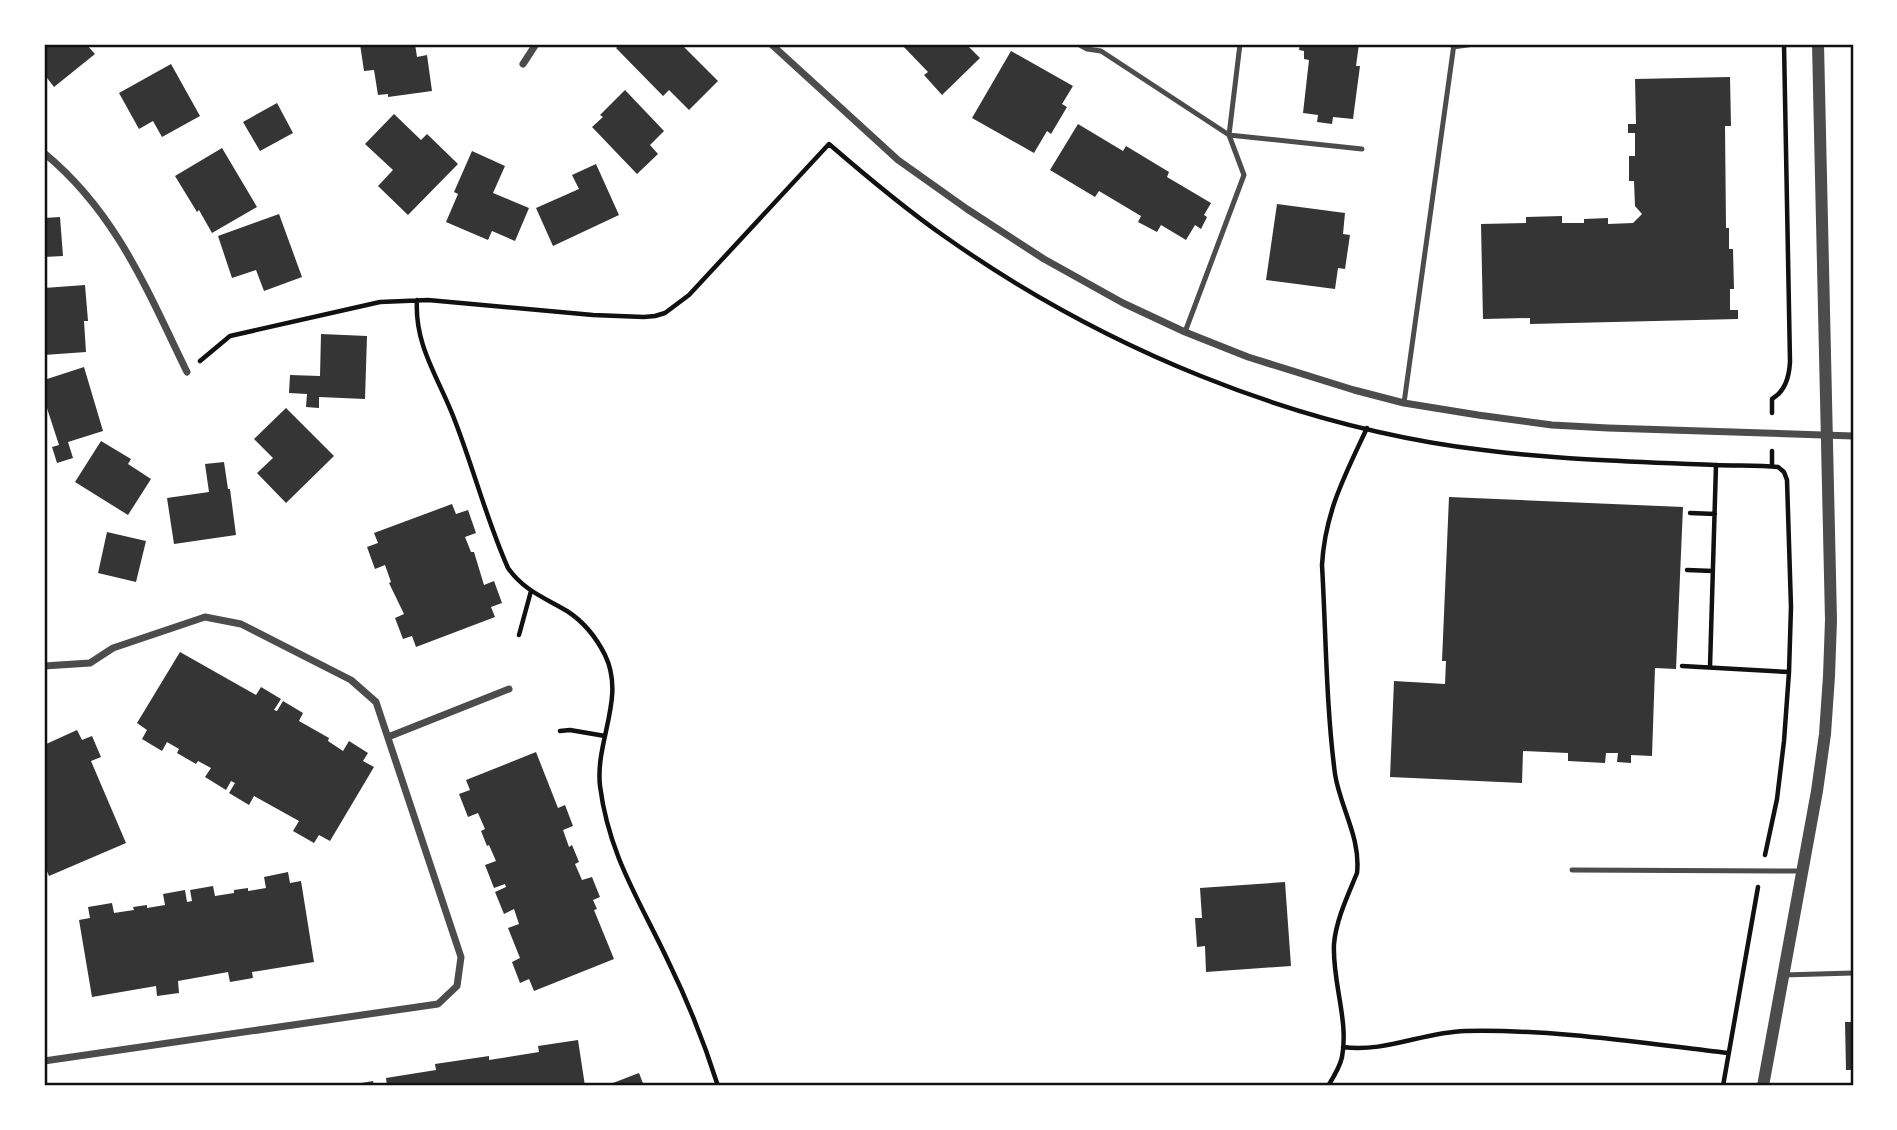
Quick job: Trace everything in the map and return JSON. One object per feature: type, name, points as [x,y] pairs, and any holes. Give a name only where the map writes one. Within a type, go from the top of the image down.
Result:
[{"type":"street","points":[[523,64],[536,44]]},
{"type":"street","points":[[771,44],[898,160],[967,209],[1044,259],[1122,303],[1248,357],[1404,403],[1552,425],[1853,436]]},
{"type":"street","points":[[1763,1086],[1819,779],[1829,676],[1830,606],[1818,44]]},
{"type":"street","points":[[44,153],[79,185],[123,244],[187,372]]},
{"type":"street","points":[[44,666],[90,663],[113,648],[205,617],[241,624],[352,680],[376,702],[461,957],[457,986],[438,1004],[44,1061]]},
{"type":"street","points":[[388,737],[509,689]]},
{"type":"lane","points":[[1078,44],[1087,49],[1101,51],[1229,135],[1362,149]]},
{"type":"lane","points":[[1185,332],[1244,175],[1229,135],[1240,44]]},
{"type":"lane","points":[[1404,403],[1454,45],[1474,44]]},
{"type":"lane","points":[[1572,870],[1802,871]]},
{"type":"lane","points":[[1783,975],[1853,973]]},
{"type":"path","points":[[1772,414],[1772,399],[1780,394],[1785,385],[1790,362],[1784,44]]},
{"type":"path","points":[[187,372],[230,336],[380,302],[453,302],[626,317],[665,313],[689,295],[829,144],[906,208],[1013,282],[1083,322],[1157,358],[1255,396],[1367,428],[1482,450],[1550,457],[1779,467],[1787,480],[1791,607],[1784,741],[1777,799],[1723,1086]]},
{"type":"path","points":[[417,300],[417,321],[422,346],[454,418],[503,556],[517,580],[585,625],[607,659],[613,697],[602,752],[600,780],[603,807],[617,856],[670,964],[718,1086]]},
{"type":"path","points":[[1780,394],[1791,394]]},
{"type":"path","points":[[1328,1086],[1342,1059],[1343,1047],[1334,946],[1339,921],[1358,864],[1354,836],[1335,772],[1322,565],[1329,517],[1342,481],[1367,428]]},
{"type":"path","points":[[1772,451],[1772,466]]},
{"type":"path","points":[[1710,667],[1716,465]]},
{"type":"path","points":[[1690,513],[1715,514]]},
{"type":"path","points":[[1688,570],[1713,571]]},
{"type":"path","points":[[519,635],[531,591]]},
{"type":"path","points":[[1682,666],[1789,672]]},
{"type":"path","points":[[560,731],[606,736]]},
{"type":"path","points":[[1343,1047],[1359,1049],[1455,1031],[1476,1031],[1571,1035],[1728,1053]]},
{"type":"building","points":[[44,44],[86,44],[95,54],[54,87],[44,74]]},
{"type":"building","points":[[360,44],[415,44],[417,57],[427,55],[432,91],[388,97],[388,94],[378,95],[374,70],[364,71]]},
{"type":"building","points":[[621,44],[681,44],[718,81],[689,110],[669,90],[663,96],[616,48]]},
{"type":"building","points":[[901,44],[966,44],[980,58],[942,95],[924,75],[928,72]]},
{"type":"building","points":[[1300,44],[1359,44],[1356,66],[1360,66],[1353,119],[1333,117],[1332,124],[1317,122],[1318,115],[1303,113],[1309,60],[1304,59],[1304,51],[1299,50]]},
{"type":"building","points":[[1011,51],[1073,86],[1062,104],[1067,107],[1051,134],[1047,131],[1034,153],[972,118]]},
{"type":"building","points":[[171,64],[200,116],[162,137],[153,121],[139,129],[119,93]]},
{"type":"building","points":[[1730,77],[1731,126],[1725,126],[1726,228],[1729,228],[1729,249],[1733,249],[1734,289],[1730,289],[1730,310],[1738,310],[1738,319],[1530,324],[1530,318],[1483,319],[1481,224],[1526,223],[1526,217],[1562,216],[1562,223],[1584,223],[1584,219],[1608,218],[1608,224],[1633,223],[1642,214],[1635,206],[1634,181],[1629,181],[1629,156],[1635,156],[1635,133],[1628,133],[1628,124],[1636,124],[1635,79]]},
{"type":"building","points":[[625,90],[664,131],[650,145],[658,154],[637,174],[592,127]]},
{"type":"building","points":[[277,103],[293,133],[260,151],[243,122]]},
{"type":"building","points":[[394,114],[421,140],[427,134],[458,164],[408,215],[378,186],[393,170],[365,144]]},
{"type":"building","points":[[1078,124],[1123,151],[1126,146],[1169,172],[1167,177],[1211,203],[1204,215],[1207,217],[1201,229],[1195,225],[1186,240],[1161,225],[1157,232],[1138,222],[1141,216],[1099,191],[1095,197],[1050,170]]},
{"type":"building","points":[[222,148],[257,207],[212,233],[175,176]]},
{"type":"building","points":[[472,151],[505,166],[493,193],[529,208],[515,241],[492,231],[488,240],[446,222],[458,194],[454,192]]},
{"type":"building","points":[[596,164],[619,215],[553,246],[536,208],[579,189],[572,175]]},
{"type":"building","points":[[1277,204],[1345,213],[1343,234],[1350,235],[1345,269],[1338,268],[1335,289],[1266,280]]},
{"type":"building","points":[[279,214],[302,277],[264,291],[256,270],[232,278],[218,236]]},
{"type":"building","points":[[60,217],[63,256],[44,257],[44,218]]},
{"type":"building","points":[[85,285],[88,321],[84,321],[86,352],[44,355],[44,288]]},
{"type":"building","points":[[321,334],[367,336],[365,399],[319,397],[319,408],[306,407],[307,394],[289,393],[290,375],[320,376]]},
{"type":"building","points":[[84,367],[103,431],[68,442],[73,458],[57,463],[52,447],[59,445],[44,399],[44,380]]},
{"type":"building","points":[[286,408],[334,456],[286,503],[257,473],[273,458],[254,439]]},
{"type":"building","points":[[101,441],[131,459],[128,464],[151,479],[128,515],[75,482]]},
{"type":"building","points":[[224,462],[236,535],[174,544],[167,498],[209,492],[205,464]]},
{"type":"building","points":[[1449,497],[1683,507],[1676,669],[1655,668],[1652,756],[1631,755],[1631,763],[1617,762],[1618,753],[1606,753],[1605,763],[1568,761],[1568,753],[1523,751],[1522,783],[1390,777],[1394,681],[1445,684],[1446,661],[1442,661]]},
{"type":"building","points":[[452,504],[456,514],[468,510],[476,533],[465,537],[471,552],[474,552],[484,585],[494,581],[502,603],[491,607],[495,617],[416,647],[412,636],[403,639],[395,618],[404,614],[389,583],[391,582],[385,565],[375,569],[367,547],[378,543],[374,533]]},
{"type":"building","points":[[107,532],[146,541],[136,582],[98,573]]},
{"type":"building","points":[[180,652],[256,695],[261,687],[281,699],[274,710],[277,711],[283,701],[303,713],[299,721],[329,738],[328,741],[343,751],[349,741],[368,753],[363,761],[374,767],[330,841],[319,835],[314,843],[293,831],[299,821],[254,796],[249,805],[229,793],[235,783],[231,781],[226,790],[205,777],[211,768],[198,761],[196,764],[177,753],[179,749],[167,742],[162,751],[142,739],[147,730],[137,723]]},
{"type":"building","points":[[77,730],[82,740],[92,736],[101,757],[91,761],[126,843],[49,876],[44,864],[44,745]]},
{"type":"building","points":[[536,752],[558,808],[565,805],[573,826],[563,830],[569,847],[572,845],[579,862],[575,864],[582,880],[592,877],[600,897],[593,900],[597,909],[594,910],[614,959],[534,991],[529,979],[520,983],[512,962],[520,958],[508,928],[519,924],[514,909],[504,914],[495,892],[506,887],[505,884],[494,888],[485,865],[496,861],[481,831],[485,829],[478,813],[468,817],[459,794],[470,790],[466,780]]},
{"type":"building","points":[[288,872],[290,883],[301,881],[314,962],[252,972],[253,978],[230,982],[228,972],[178,981],[179,993],[157,996],[156,986],[92,997],[79,920],[90,918],[88,907],[112,903],[114,913],[134,910],[133,907],[165,905],[163,894],[185,890],[187,902],[192,901],[190,890],[213,886],[215,896],[234,893],[234,890],[266,888],[264,877]]},
{"type":"building","points":[[1285,882],[1291,966],[1206,972],[1205,946],[1197,947],[1195,918],[1202,918],[1200,888]]},
{"type":"building","points":[[1845,1022],[1853,1022],[1853,1070],[1846,1070]]},
{"type":"building","points":[[578,1040],[585,1086],[387,1086],[386,1078],[436,1070],[435,1064],[489,1056],[489,1060],[539,1052],[538,1046]]},
{"type":"building","points":[[639,1073],[644,1086],[605,1086]]},
{"type":"building","points":[[373,1081],[374,1086],[350,1086],[350,1085]]}]
